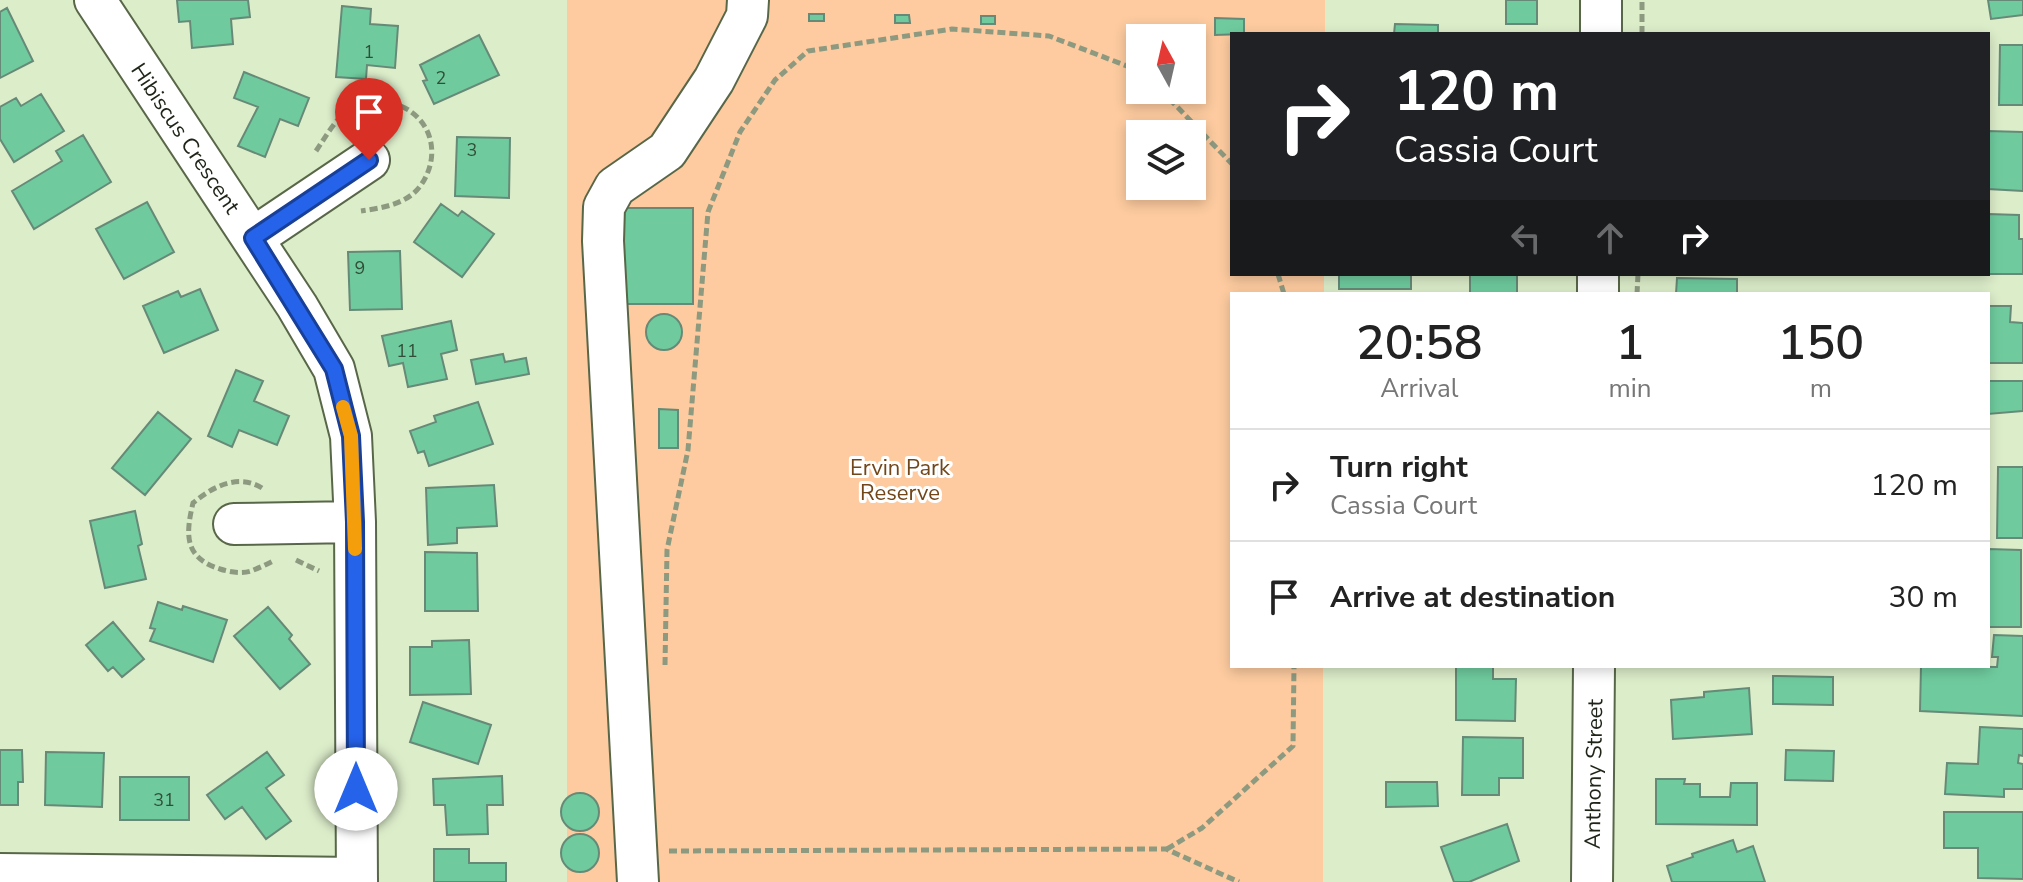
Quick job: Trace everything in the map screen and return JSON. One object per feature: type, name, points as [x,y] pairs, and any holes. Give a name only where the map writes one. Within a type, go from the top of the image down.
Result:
[{"type":"street","name":"Hibiscus Crescent","points":[[95,0],[253,238],[334,369],[351,436],[355,522],[357,880]]},
{"type":"street","points":[[638,882],[603,241],[604,207],[615,187],[667,151],[714,80],[747,16],[748,0]]},
{"type":"street","points":[[1601,0],[1601,32]]},
{"type":"street","points":[[253,238],[369,160]]},
{"type":"street","points":[[234,524],[355,522]]},
{"type":"street","name":"Anthony Street","points":[[1592,882],[1594,668]]},
{"type":"street","points":[[0,874],[357,880]]},
{"type":"path","points":[[1642,0],[1642,32]]},
{"type":"path","points":[[665,674],[667,550],[688,450],[708,212],[740,132],[775,80],[808,51],[952,29],[1049,36],[1126,66]]},
{"type":"path","points":[[1174,104],[1230,162]]},
{"type":"path","points":[[1166,849],[1202,828],[1293,746],[1294,668]]},
{"type":"path","points":[[668,836],[668,851],[1166,849],[1239,882]]},
{"type":"green space","name":"Ervin Park Reserve","points":[[567,0],[1325,0],[1325,32],[1230,32],[1230,276],[1324,276],[1324,292],[1230,292],[1230,668],[1323,668],[1323,882],[567,882]]},
{"type":"building","points":[[177,0],[248,0],[250,17],[231,19],[233,44],[192,48],[190,21],[179,22]]},
{"type":"building","points":[[1506,0],[1537,0],[1537,24],[1506,24]]},
{"type":"building","points":[[1988,0],[2023,0],[2023,15],[1991,19]]},
{"type":"building","points":[[342,6],[371,9],[370,24],[398,26],[395,68],[367,65],[366,79],[336,77]]},
{"type":"building","points":[[7,8],[33,61],[0,78],[0,12]]},
{"type":"building","points":[[809,14],[824,14],[824,21],[809,21]]},
{"type":"building","points":[[895,15],[909,15],[910,23],[895,23]]},
{"type":"building","points":[[981,16],[995,16],[995,24],[981,24]]},
{"type":"building","points":[[1215,18],[1244,19],[1244,32],[1215,35]]},
{"type":"building","points":[[1395,24],[1438,25],[1438,32],[1394,32]]},
{"type":"building","points":[[479,35],[499,75],[434,104],[423,81],[427,80],[420,65]]},
{"type":"building","points":[[2000,45],[2023,45],[2023,105],[1999,105]]},
{"type":"building","points":[[244,72],[309,98],[298,126],[280,119],[265,157],[238,146],[258,107],[234,98]]},
{"type":"building","points":[[41,94],[64,131],[14,162],[0,139],[0,107],[16,98],[21,106]]},
{"type":"building","points":[[1990,131],[2023,132],[2023,191],[1990,189]]},
{"type":"building","points":[[83,135],[111,182],[34,229],[12,191],[62,161],[56,151]]},
{"type":"building","points":[[457,137],[510,138],[509,198],[455,196]]},
{"type":"building","points":[[147,202],[174,252],[124,279],[96,229]]},
{"type":"building","points":[[441,204],[458,216],[462,211],[494,234],[462,277],[414,242]]},
{"type":"building","points":[[624,208],[693,208],[693,304],[624,304]]},
{"type":"building","points":[[1990,214],[2019,215],[2023,274],[1990,274]]},
{"type":"building","points":[[400,251],[402,309],[350,310],[348,252]]},
{"type":"building","points":[[1339,276],[1411,276],[1411,289],[1339,289]]},
{"type":"building","points":[[1470,276],[1517,276],[1517,292],[1470,292]]},
{"type":"building","points":[[1677,278],[1737,279],[1737,292],[1676,292]]},
{"type":"building","points":[[200,289],[218,330],[164,353],[143,306],[178,291],[181,297]]},
{"type":"building","points":[[1990,306],[2011,306],[2010,322],[2023,323],[2023,363],[1990,363]]},
{"type":"building","points":[[664,314],[677,319],[682,332],[677,345],[664,350],[651,345],[646,332],[651,319]]},
{"type":"building","points":[[451,321],[457,350],[441,354],[447,379],[408,387],[403,363],[389,366],[382,336]]},
{"type":"building","points":[[503,354],[505,362],[526,358],[529,374],[476,384],[471,360]]},
{"type":"building","points":[[236,370],[263,381],[254,401],[289,416],[277,445],[239,430],[232,447],[208,436]]},
{"type":"building","points":[[1990,381],[2023,381],[2023,411],[1990,414]]},
{"type":"building","points":[[478,402],[493,444],[429,466],[424,451],[418,453],[410,431],[436,422],[434,416]]},
{"type":"building","points":[[659,409],[678,410],[678,448],[659,448]]},
{"type":"building","points":[[158,412],[191,439],[145,495],[112,468]]},
{"type":"building","points":[[1998,467],[2023,467],[2023,538],[1997,538]]},
{"type":"building","points":[[494,485],[497,526],[457,528],[457,543],[428,545],[426,488]]},
{"type":"building","points":[[135,511],[142,544],[138,546],[146,579],[105,588],[90,521]]},
{"type":"building","points":[[1990,549],[2021,550],[2021,627],[1990,627]]},
{"type":"building","points":[[425,552],[477,553],[478,611],[425,611]]},
{"type":"building","points":[[158,602],[182,610],[183,606],[227,620],[213,662],[150,641],[155,629],[150,628]]},
{"type":"building","points":[[268,607],[292,635],[289,639],[310,664],[280,689],[234,636]]},
{"type":"building","points":[[113,622],[144,659],[122,677],[113,667],[108,671],[86,645]]},
{"type":"building","points":[[1994,635],[2023,636],[2023,716],[1920,711],[1921,668],[1997,667],[1998,657],[1992,657]]},
{"type":"building","points":[[469,640],[471,694],[410,695],[410,647],[432,647],[432,641]]},
{"type":"building","points":[[1456,668],[1493,668],[1493,679],[1516,679],[1515,721],[1456,720]]},
{"type":"building","points":[[1773,676],[1833,677],[1833,705],[1773,704]]},
{"type":"building","points":[[1749,688],[1752,734],[1673,739],[1671,700],[1704,697],[1704,692]]},
{"type":"building","points":[[423,702],[491,725],[478,764],[410,742]]},
{"type":"building","points":[[1980,727],[2023,729],[2023,756],[2019,755],[2018,763],[2023,764],[2023,789],[2004,789],[2004,797],[1945,794],[1947,763],[1978,764]]},
{"type":"building","points":[[1463,737],[1523,738],[1523,778],[1499,778],[1499,795],[1462,795]]},
{"type":"building","points":[[0,750],[22,750],[23,782],[18,782],[18,805],[0,805]]},
{"type":"building","points":[[1786,750],[1834,751],[1833,781],[1785,780]]},
{"type":"building","points":[[46,752],[104,753],[102,807],[45,805]]},
{"type":"building","points":[[267,752],[284,775],[266,788],[291,821],[266,839],[242,807],[225,819],[207,795]]},
{"type":"building","points":[[502,776],[503,805],[487,805],[488,834],[447,835],[445,805],[434,805],[433,779]]},
{"type":"building","points":[[120,777],[189,777],[189,820],[120,820]]},
{"type":"building","points":[[1656,779],[1685,779],[1684,784],[1700,784],[1700,797],[1730,797],[1731,783],[1757,783],[1757,825],[1656,824]]},
{"type":"building","points":[[1386,782],[1437,782],[1438,806],[1386,807]]},
{"type":"building","points":[[580,793],[593,799],[599,812],[593,825],[580,831],[567,825],[561,812],[567,799]]},
{"type":"building","points":[[1944,812],[2023,812],[2023,879],[1978,878],[1978,848],[1944,848]]},
{"type":"building","points":[[1507,824],[1519,861],[1469,882],[1454,882],[1441,847]]},
{"type":"building","points":[[580,834],[593,840],[599,853],[593,866],[580,872],[567,866],[561,853],[567,840]]},
{"type":"building","points":[[1733,840],[1737,852],[1753,846],[1765,882],[1672,882],[1667,866]]},
{"type":"building","points":[[434,849],[469,849],[469,863],[506,863],[506,882],[434,882]]},
{"type":"slow traffic","points":[[343,407],[351,436],[355,549]]},
{"type":"route","points":[[356,789],[355,522],[351,436],[334,369],[253,238],[369,160]]}]
